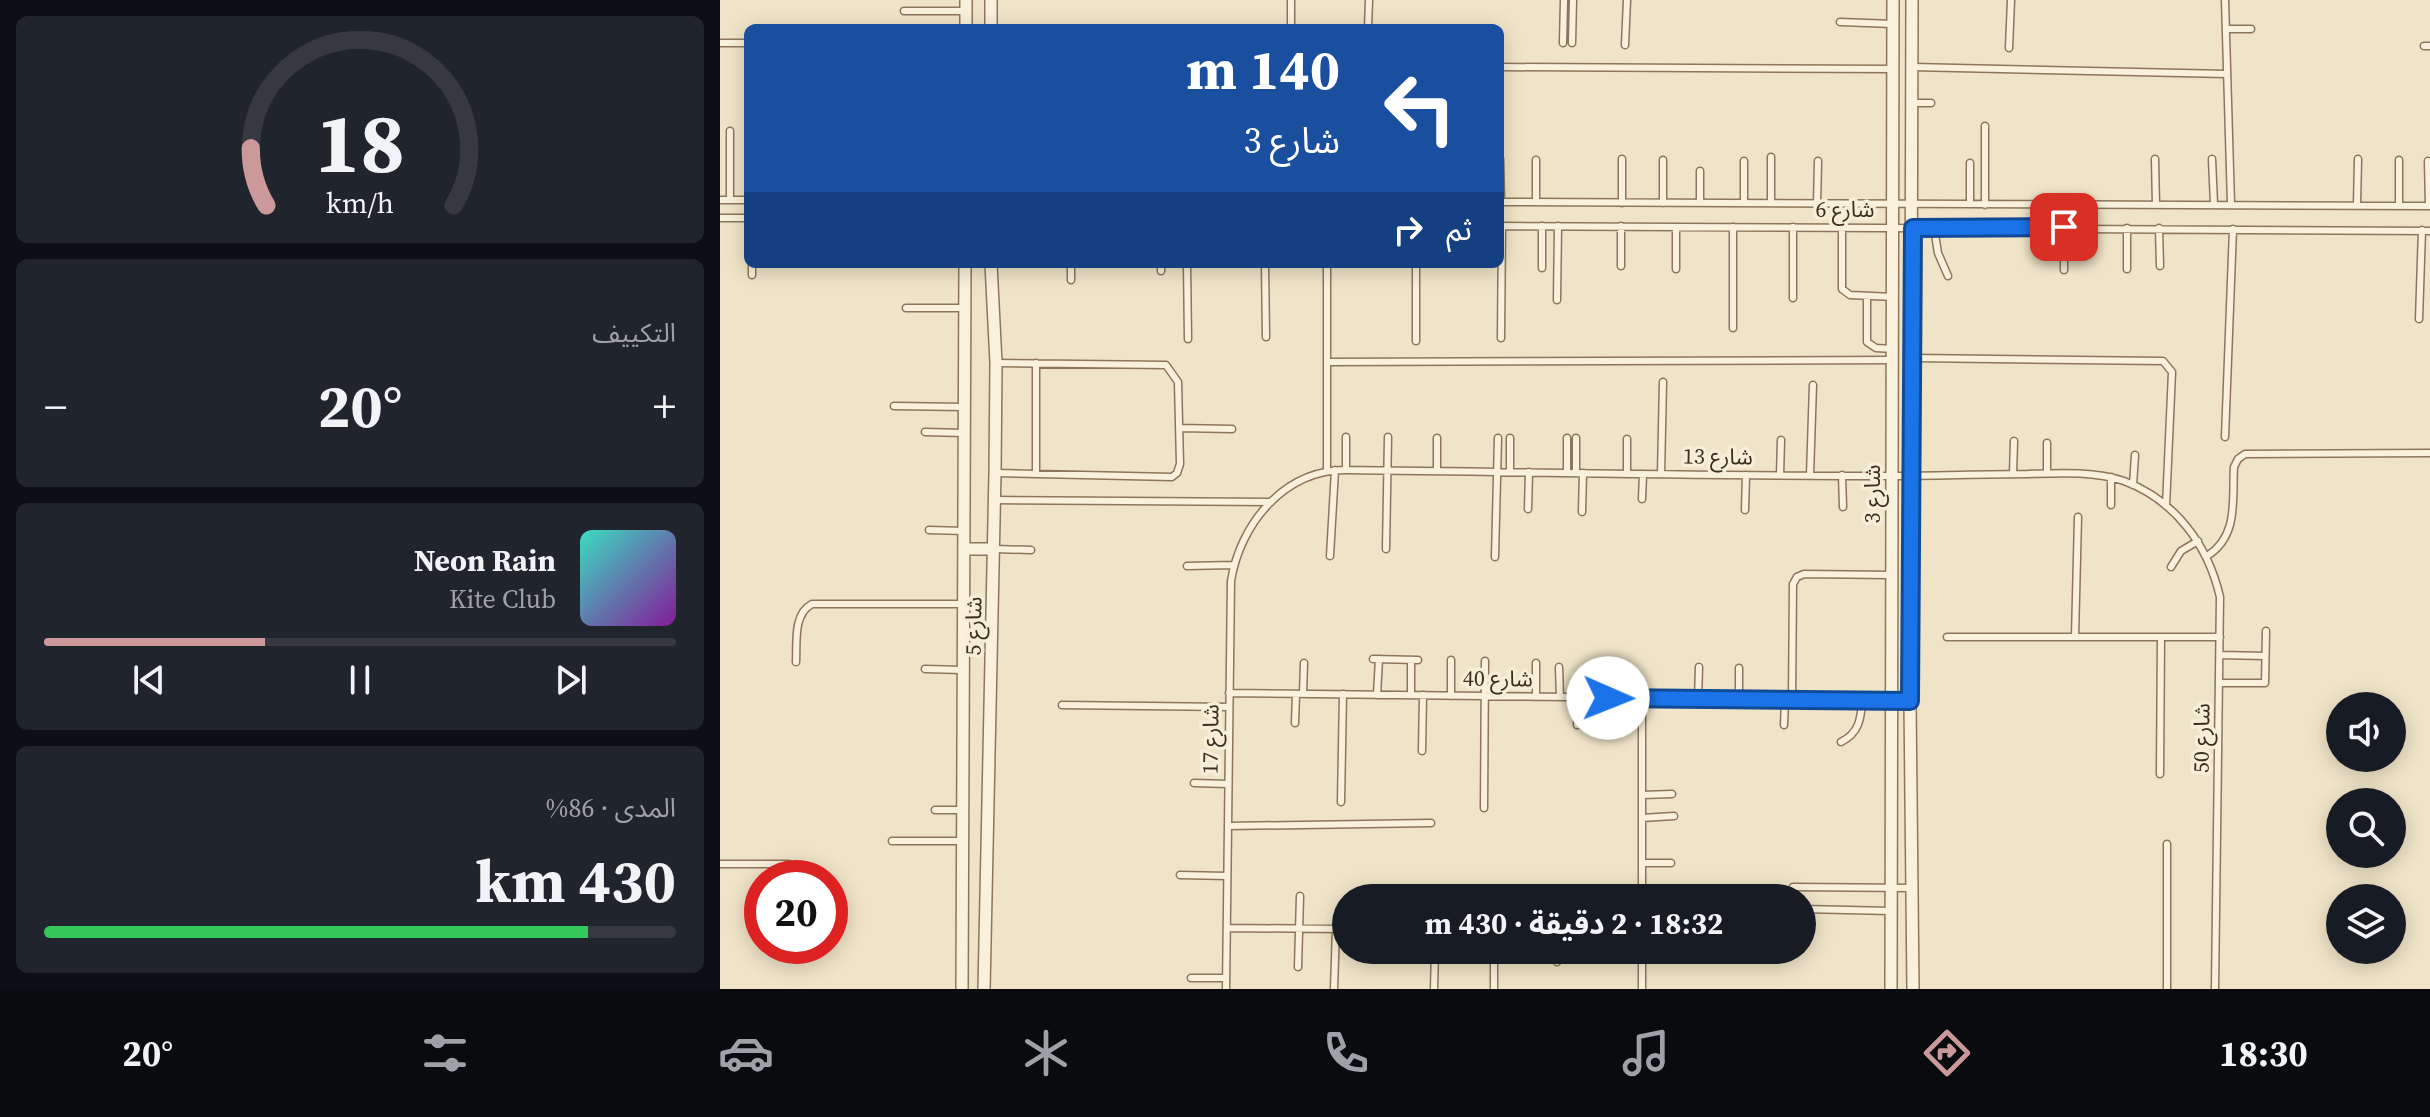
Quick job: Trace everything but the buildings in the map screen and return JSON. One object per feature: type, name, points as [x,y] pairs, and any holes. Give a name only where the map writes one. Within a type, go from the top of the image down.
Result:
[{"type":"street","points":[[991,0],[991,24]]},
{"type":"street","name":"شارع 3","points":[[1891,989],[1891,476],[1895,228],[1893,0]]},
{"type":"street","name":"شارع 3","points":[[1912,0],[1910,701],[1913,989]]},
{"type":"street","name":"شارع 5","points":[[962,989],[965,268]]},
{"type":"street","name":"شارع 5","points":[[984,989],[995,500],[996,363],[991,268]]},
{"type":"street","points":[[964,549],[994,549]]},
{"type":"lane","points":[[1291,0],[1291,24]]},
{"type":"lane","points":[[1368,24],[1369,0]]},
{"type":"lane","points":[[1563,43],[1564,0]]},
{"type":"lane","points":[[1572,43],[1573,0]]},
{"type":"lane","points":[[1625,45],[1627,0]]},
{"type":"lane","points":[[2009,48],[2011,0]]},
{"type":"lane","points":[[2225,0],[2231,204]]},
{"type":"lane","points":[[904,11],[966,5]]},
{"type":"lane","points":[[1840,22],[1893,24]]},
{"type":"lane","points":[[2226,29],[2251,29]]},
{"type":"lane","points":[[720,43],[744,43]]},
{"type":"lane","points":[[1504,67],[1893,69]]},
{"type":"lane","points":[[1912,67],[2227,74]]},
{"type":"lane","points":[[1913,103],[1931,103]]},
{"type":"lane","points":[[1985,126],[1985,205]]},
{"type":"lane","points":[[730,131],[730,200]]},
{"type":"lane","points":[[1771,157],[1771,203]]},
{"type":"lane","points":[[1622,159],[1622,203]]},
{"type":"lane","points":[[2155,159],[2156,205]]},
{"type":"lane","points":[[2212,159],[2214,204]]},
{"type":"lane","points":[[2357,205],[2358,159]]},
{"type":"lane","points":[[1536,160],[1536,202]]},
{"type":"lane","points":[[1663,160],[1663,203]]},
{"type":"lane","points":[[2399,160],[2399,206]]},
{"type":"lane","points":[[1744,161],[1744,203]]},
{"type":"lane","points":[[1817,204],[1818,161]]},
{"type":"lane","points":[[2428,161],[2429,206]]},
{"type":"lane","points":[[1970,163],[1970,204]]},
{"type":"lane","points":[[1700,171],[1700,203]]},
{"type":"lane","points":[[720,200],[744,200]]},
{"type":"lane","name":"شارع 6","points":[[1504,202],[2429,206]]},
{"type":"lane","points":[[2064,205],[2064,270]]},
{"type":"lane","points":[[720,218],[744,218]]},
{"type":"lane","name":"شارع 6","points":[[1504,226],[2426,230]]},
{"type":"lane","points":[[1542,226],[1542,268]]},
{"type":"lane","points":[[1557,300],[1558,226]]},
{"type":"lane","points":[[1621,226],[1621,266]]},
{"type":"lane","points":[[1676,227],[1676,269]]},
{"type":"lane","points":[[1733,227],[1733,328]]},
{"type":"lane","points":[[1793,227],[1793,298]]},
{"type":"lane","points":[[1842,227],[1842,289],[1850,295],[1894,297]]},
{"type":"lane","points":[[1934,228],[1938,253],[1948,276]]},
{"type":"lane","points":[[2127,228],[2127,269]]},
{"type":"lane","points":[[2159,228],[2160,266]]},
{"type":"lane","points":[[2225,437],[2233,229]]},
{"type":"lane","points":[[2419,319],[2426,230]]},
{"type":"lane","points":[[752,268],[752,275]]},
{"type":"lane","points":[[1071,268],[1071,280]]},
{"type":"lane","points":[[1187,268],[1188,339]]},
{"type":"lane","points":[[1265,268],[1266,337]]},
{"type":"lane","points":[[1327,268],[1330,556]]},
{"type":"lane","points":[[1416,268],[1416,341]]},
{"type":"lane","points":[[1501,268],[1501,338]]},
{"type":"lane","points":[[1867,296],[1867,342],[1893,354]]},
{"type":"lane","points":[[906,308],[965,308]]},
{"type":"lane","points":[[1327,362],[1893,354]]},
{"type":"lane","points":[[1913,358],[2163,361],[2172,372],[2166,506]]},
{"type":"lane","points":[[995,473],[1172,477],[1179,467],[1178,382],[1166,365],[996,363]]},
{"type":"lane","points":[[1036,363],[1036,474]]},
{"type":"lane","points":[[1661,474],[1663,382]]},
{"type":"lane","points":[[1810,475],[1813,385]]},
{"type":"lane","points":[[894,406],[964,407]]},
{"type":"lane","points":[[1179,428],[1232,429]]},
{"type":"lane","points":[[925,432],[964,433]]},
{"type":"lane","points":[[1346,437],[1346,470]]},
{"type":"lane","points":[[1386,549],[1388,437]]},
{"type":"lane","points":[[1437,438],[1437,471]]},
{"type":"lane","points":[[1495,557],[1498,438]]},
{"type":"lane","points":[[1510,438],[1510,472]]},
{"type":"lane","points":[[1567,438],[1567,473]]},
{"type":"lane","points":[[1576,438],[1582,512]]},
{"type":"lane","points":[[1627,439],[1627,473]]},
{"type":"lane","points":[[1780,475],[1781,440]]},
{"type":"lane","points":[[2013,474],[2014,441]]},
{"type":"lane","points":[[2047,443],[2047,473]]},
{"type":"lane","points":[[2207,556],[2224,542],[2231,529],[2234,467],[2245,454],[2430,453]]},
{"type":"lane","points":[[2133,485],[2135,455]]},
{"type":"lane","name":"شارع 13","points":[[1271,502],[1288,488],[1331,470],[1388,470],[1891,476],[2047,473],[2111,477],[2133,485],[2166,506]]},
{"type":"lane","points":[[1528,509],[1529,472]]},
{"type":"lane","points":[[1642,499],[1643,474]]},
{"type":"lane","points":[[1745,510],[1746,475]]},
{"type":"lane","points":[[1842,475],[1843,507]]},
{"type":"lane","points":[[2111,477],[2111,505]]},
{"type":"lane","points":[[995,500],[1271,502]]},
{"type":"lane","name":"شارع 17","points":[[1226,989],[1231,581],[1233,565],[1247,531],[1271,502]]},
{"type":"lane","name":"شارع 50","points":[[2166,506],[2198,541],[2207,556],[2220,597],[2215,989]]},
{"type":"lane","points":[[2075,637],[2078,517]]},
{"type":"lane","points":[[929,530],[964,531]]},
{"type":"lane","points":[[2171,567],[2181,551],[2198,541]]},
{"type":"lane","points":[[994,549],[1031,550]]},
{"type":"lane","points":[[1187,566],[1233,565]]},
{"type":"lane","points":[[1784,725],[1789,700],[1793,584],[1797,577],[1804,574],[1891,575]]},
{"type":"lane","points":[[796,662],[799,616],[804,608],[812,604],[963,604]]},
{"type":"lane","points":[[2220,683],[2265,683],[2266,631]]},
{"type":"lane","points":[[1947,637],[2220,637]]},
{"type":"lane","points":[[2160,774],[2161,637]]},
{"type":"lane","points":[[2220,655],[2265,656]]},
{"type":"lane","points":[[1377,695],[1376,659],[1415,660],[1411,695]]},
{"type":"lane","points":[[1451,660],[1451,696]]},
{"type":"lane","points":[[1484,808],[1485,661]]},
{"type":"lane","points":[[1295,723],[1304,663]]},
{"type":"lane","points":[[1536,663],[1536,697]]},
{"type":"lane","points":[[1559,667],[1560,697]]},
{"type":"lane","points":[[1698,699],[1699,667]]},
{"type":"lane","points":[[1608,668],[1608,698]]},
{"type":"lane","points":[[1739,668],[1739,699]]},
{"type":"lane","points":[[925,669],[963,670]]},
{"type":"lane","name":"شارع 40","points":[[1229,693],[1910,701]]},
{"type":"lane","points":[[1341,802],[1343,694]]},
{"type":"lane","points":[[1422,751],[1423,695]]},
{"type":"lane","points":[[1577,697],[1577,725]]},
{"type":"lane","points":[[1642,698],[1642,884]]},
{"type":"lane","points":[[1841,742],[1857,729],[1862,701]]},
{"type":"lane","points":[[1062,705],[1229,707]]},
{"type":"lane","points":[[1194,783],[1228,784]]},
{"type":"lane","points":[[1642,795],[1672,794]]},
{"type":"lane","points":[[935,810],[963,810]]},
{"type":"lane","points":[[1642,818],[1674,816]]},
{"type":"lane","points":[[1228,826],[1431,823]]},
{"type":"lane","points":[[892,841],[962,841]]},
{"type":"lane","points":[[2167,844],[2167,989]]},
{"type":"lane","points":[[1642,863],[1671,863]]},
{"type":"lane","points":[[720,864],[744,864]]},
{"type":"lane","points":[[1180,875],[1227,876]]},
{"type":"lane","points":[[1816,887],[1913,888]]},
{"type":"lane","points":[[1298,967],[1300,896]]},
{"type":"lane","points":[[1816,909],[1891,911]]},
{"type":"lane","points":[[1227,928],[1332,929]]},
{"type":"lane","points":[[1334,989],[1335,964]]},
{"type":"lane","points":[[1434,989],[1435,964]]},
{"type":"lane","points":[[1494,964],[1494,989]]},
{"type":"lane","points":[[1642,964],[1642,989]]},
{"type":"lane","points":[[1191,978],[1226,978]]},
{"type":"route","points":[[1608,698],[1910,701],[1913,228],[2064,227]]}]
